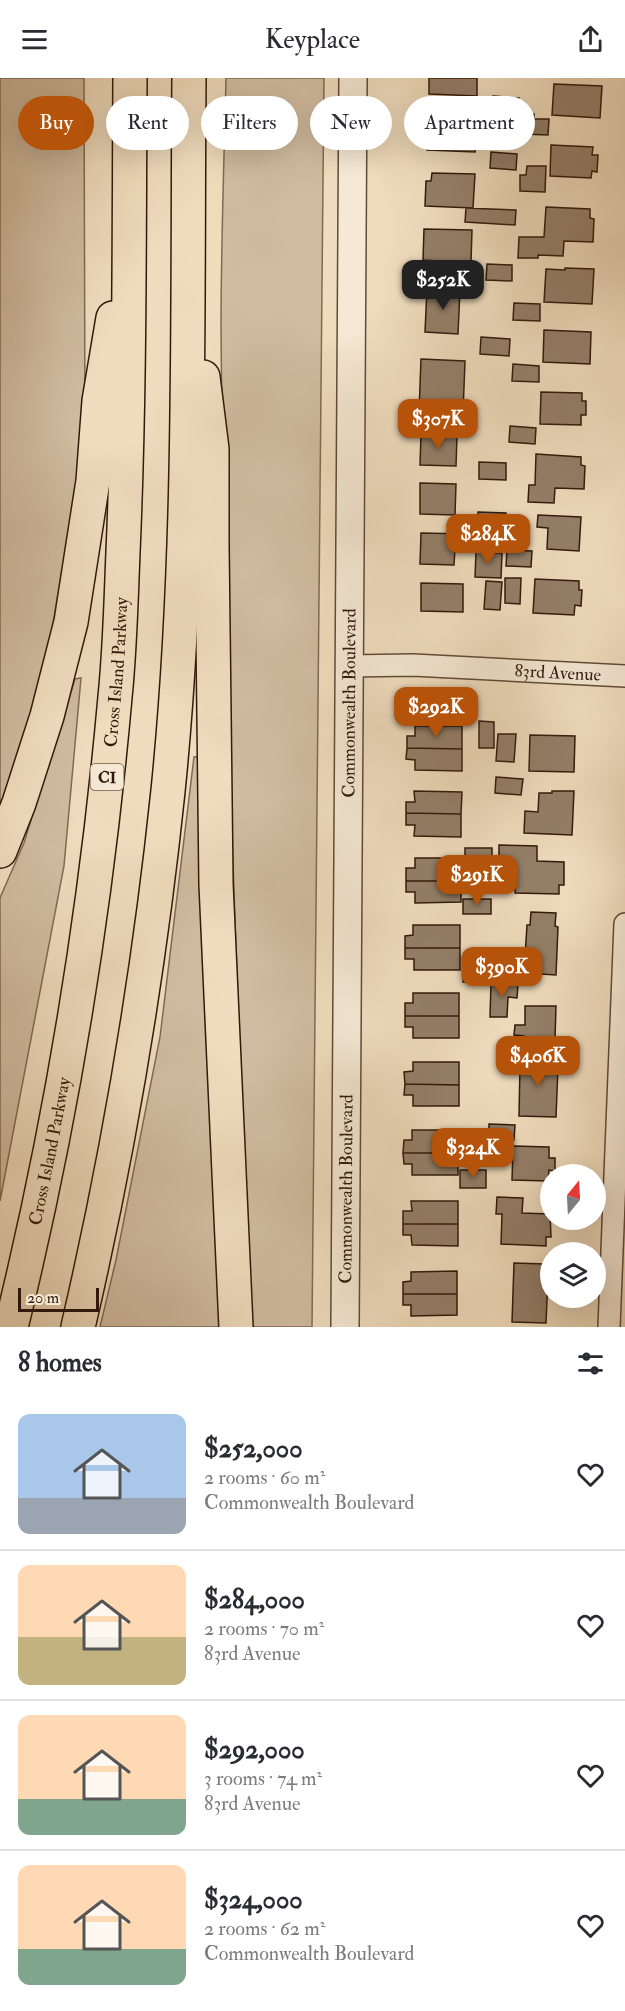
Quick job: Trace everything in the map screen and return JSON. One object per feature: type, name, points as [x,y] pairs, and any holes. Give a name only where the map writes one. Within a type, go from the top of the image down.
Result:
[{"type":"highway","name":"Cross Island Parkway","points":[[11,1327],[47,1168],[77,1009],[109,762],[118,649],[128,455],[130,78]]},
{"type":"highway","points":[[78,1327],[111,1180],[129,1082],[168,790],[182,588],[189,78]]},
{"type":"highway","points":[[0,851],[19,803],[44,727],[71,621],[93,481],[99,401],[129,220]]},
{"type":"highway","points":[[187,247],[212,449],[216,884],[236,1327]]},
{"type":"street","name":"Commonwealth Boulevard","points":[[345,1327],[352,78]]},
{"type":"street","name":"83rd Avenue","points":[[348,666],[413,665],[625,676]]},
{"type":"street","points":[[609,1327],[625,924]]},
{"type":"shaded area","points":[[0,78],[84,78],[84,96],[18,96],[18,150],[84,150],[85,432],[44,678],[0,817]]},
{"type":"shaded area","points":[[226,78],[324,78],[324,96],[310,96],[310,150],[323,150],[312,1327],[251,1327],[228,704],[221,329],[224,150],[298,150],[298,96],[226,96]]},
{"type":"shaded area","points":[[81,678],[64,866],[0,1201],[0,898],[24,843],[75,679]]},
{"type":"shaded area","points":[[202,756],[223,1327],[100,1327],[116,1260],[160,1037],[194,757]]},
{"type":"building","points":[[429,78],[477,78],[477,96],[429,94]]},
{"type":"building","points":[[554,84],[602,86],[600,118],[552,115]]},
{"type":"building","points":[[535,119],[549,119],[548,135],[535,134]]},
{"type":"building","points":[[551,145],[593,147],[592,155],[598,155],[597,172],[592,171],[591,178],[550,176]]},
{"type":"building","points":[[427,150],[475,150],[475,152]]},
{"type":"building","points":[[491,152],[517,154],[516,170],[490,168]]},
{"type":"building","points":[[527,166],[546,166],[545,192],[520,191],[520,175],[526,175]]},
{"type":"building","points":[[432,173],[475,174],[473,208],[425,206],[426,181],[431,181]]},
{"type":"building","points":[[546,207],[590,209],[590,218],[594,219],[593,242],[564,241],[563,256],[538,255],[538,258],[518,258],[519,237],[544,237]]},
{"type":"building","points":[[466,208],[516,210],[515,225],[465,222]]},
{"type":"building","points":[[424,229],[472,230],[471,263],[423,260]]},
{"type":"building","points":[[487,264],[512,265],[512,281],[486,280]]},
{"type":"building","points":[[565,268],[594,269],[592,304],[544,302],[546,269],[565,270]]},
{"type":"building","points":[[427,289],[460,290],[458,334],[425,332]]},
{"type":"building","points":[[514,303],[540,304],[540,321],[513,320]]},
{"type":"building","points":[[544,330],[591,332],[590,364],[543,362]]},
{"type":"building","points":[[481,337],[510,339],[509,356],[480,354]]},
{"type":"building","points":[[421,359],[465,361],[463,413],[459,413],[458,423],[429,422],[429,412],[419,412]]},
{"type":"building","points":[[513,364],[539,366],[539,382],[512,381]]},
{"type":"building","points":[[541,392],[582,393],[582,401],[586,401],[586,415],[581,415],[581,425],[540,424]]},
{"type":"building","points":[[510,426],[536,428],[535,444],[509,442]]},
{"type":"building","points":[[421,434],[457,436],[456,466],[420,465]]},
{"type":"building","points":[[536,454],[581,457],[581,465],[585,466],[584,489],[555,488],[554,503],[528,502],[529,485],[535,485]]},
{"type":"building","points":[[479,462],[506,463],[506,480],[479,479]]},
{"type":"building","points":[[420,483],[456,484],[455,515],[420,514]]},
{"type":"building","points":[[478,512],[506,513],[505,530],[477,528]]},
{"type":"building","points":[[538,515],[581,517],[579,551],[547,549],[548,528],[537,527]]},
{"type":"building","points":[[421,533],[467,534],[466,550],[455,549],[454,565],[420,564]]},
{"type":"building","points":[[507,550],[532,551],[531,567],[506,566]]},
{"type":"building","points":[[476,552],[502,553],[501,578],[475,577]]},
{"type":"building","points":[[505,578],[521,578],[520,604],[505,603]]},
{"type":"building","points":[[535,579],[579,581],[579,590],[582,590],[581,606],[575,605],[574,615],[533,613]]},
{"type":"building","points":[[486,581],[502,582],[500,610],[484,609]]},
{"type":"building","points":[[421,583],[463,584],[463,612],[421,611]]},
{"type":"building","points":[[479,721],[494,722],[494,748],[479,748]]},
{"type":"building","points":[[415,726],[462,726],[462,749],[407,748],[407,736],[415,736]]},
{"type":"building","points":[[498,734],[516,734],[514,762],[496,761]]},
{"type":"building","points":[[530,735],[575,736],[574,772],[529,771]]},
{"type":"building","points":[[407,748],[462,749],[462,771],[415,770],[415,760],[406,759]]},
{"type":"building","points":[[496,777],[523,779],[521,795],[495,793]]},
{"type":"building","points":[[414,791],[462,792],[461,814],[406,813],[406,802],[415,802]]},
{"type":"building","points":[[552,791],[574,791],[572,835],[524,833],[525,811],[538,812],[539,793],[552,793]]},
{"type":"building","points":[[406,813],[461,814],[461,837],[414,836],[415,825],[406,825]]},
{"type":"building","points":[[499,845],[537,846],[537,861],[564,862],[564,885],[559,885],[559,894],[515,893],[515,862],[499,860]]},
{"type":"building","points":[[465,848],[492,848],[492,863],[465,863]]},
{"type":"building","points":[[415,858],[461,858],[461,881],[406,881],[406,868],[415,868]]},
{"type":"building","points":[[406,881],[461,881],[461,902],[415,903],[415,892],[406,892]]},
{"type":"building","points":[[463,899],[491,899],[491,914],[463,914]]},
{"type":"building","points":[[531,912],[556,913],[555,926],[558,927],[556,975],[524,973],[527,925],[530,925]]},
{"type":"building","points":[[413,925],[460,925],[460,948],[405,948],[405,936],[413,935]]},
{"type":"building","points":[[405,948],[460,948],[460,970],[414,970],[414,959],[405,959]]},
{"type":"building","points":[[464,963],[490,963],[490,982],[463,982]]},
{"type":"building","points":[[491,983],[518,984],[517,998],[508,997],[507,1017],[490,1017]]},
{"type":"building","points":[[413,993],[459,993],[459,1016],[405,1016],[405,1003],[413,1003]]},
{"type":"building","points":[[525,1006],[556,1006],[555,1039],[524,1038],[524,1036],[514,1035],[515,1025],[525,1025]]},
{"type":"building","points":[[405,1016],[459,1016],[459,1038],[413,1038],[413,1027],[405,1027]]},
{"type":"building","points":[[525,1053],[550,1054],[549,1067],[558,1067],[556,1117],[519,1116],[520,1066],[524,1066]]},
{"type":"building","points":[[413,1062],[459,1062],[459,1085],[405,1084],[404,1072],[413,1071]]},
{"type":"building","points":[[405,1084],[459,1085],[459,1106],[413,1106],[413,1095],[404,1095]]},
{"type":"building","points":[[489,1124],[515,1125],[514,1140],[489,1139]]},
{"type":"building","points":[[412,1130],[458,1130],[458,1153],[403,1153],[404,1140],[412,1140]]},
{"type":"building","points":[[513,1146],[549,1147],[549,1158],[555,1158],[555,1164],[540,1164],[540,1181],[512,1180]]},
{"type":"building","points":[[403,1153],[458,1153],[458,1175],[412,1175],[412,1164],[404,1164]]},
{"type":"building","points":[[460,1170],[486,1170],[486,1188],[460,1188]]},
{"type":"building","points":[[497,1197],[523,1198],[522,1213],[540,1214],[540,1230],[551,1230],[551,1237],[546,1237],[546,1242],[540,1242],[540,1246],[501,1244],[502,1214],[496,1214]]},
{"type":"building","points":[[411,1201],[458,1201],[458,1224],[403,1224],[403,1211],[412,1211]]},
{"type":"building","points":[[403,1224],[458,1224],[458,1246],[412,1245],[411,1235],[403,1235]]},
{"type":"building","points":[[514,1263],[540,1264],[540,1308],[547,1308],[546,1323],[512,1322]]},
{"type":"building","points":[[457,1271],[457,1294],[403,1294],[403,1282],[411,1281],[411,1272]]},
{"type":"building","points":[[403,1294],[457,1294],[457,1315],[411,1316],[411,1305],[403,1305]]}]
